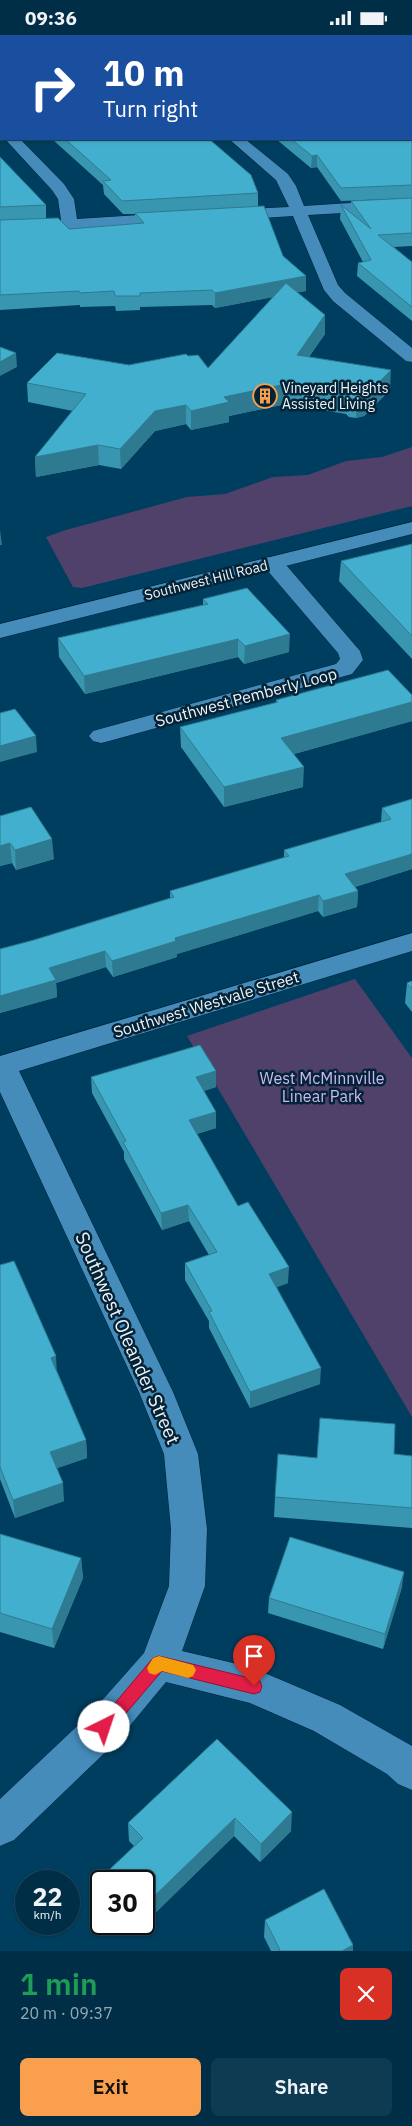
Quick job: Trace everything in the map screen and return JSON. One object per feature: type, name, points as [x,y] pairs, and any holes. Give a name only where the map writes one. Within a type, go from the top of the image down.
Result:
[{"type":"street","points":[[13,140],[58,187],[66,199],[70,224]]},
{"type":"street","points":[[237,140],[282,177],[288,186],[330,286],[339,297],[412,357]]},
{"type":"street","points":[[209,216],[412,204]]},
{"type":"street","points":[[0,228],[189,217]]},
{"type":"street","name":"Southwest Hill Road","points":[[0,631],[412,529]]},
{"type":"street","name":"Southwest Pemberly Loop","points":[[101,736],[326,676],[344,669],[352,660],[349,651],[272,563]]},
{"type":"street","name":"Southwest Westvale Street","points":[[1,1066],[412,942]]},
{"type":"street","name":"Southwest Oleander Street","points":[[0,1826],[104,1727],[159,1663],[187,1586],[189,1529],[181,1454],[156,1392],[1,1066]]},
{"type":"street","points":[[159,1663],[263,1690],[327,1718],[401,1761],[412,1771]]},
{"type":"green space","points":[[412,447],[412,506],[82,588],[73,587],[46,537],[187,497],[225,494],[273,477],[308,475],[346,461],[382,457]]},
{"type":"green space","name":"West McMinnville Linear Park","points":[[355,979],[412,1058],[412,1417],[187,1036]]},
{"type":"building","points":[[66,140],[210,140],[251,175],[258,193],[122,201],[103,181],[111,180]]},
{"type":"building","points":[[292,140],[412,140],[412,185],[341,188],[317,155],[312,156]]},
{"type":"building","points":[[0,157],[46,205],[0,207]]},
{"type":"building","points":[[412,198],[412,233],[378,235],[412,262],[412,307],[358,263],[371,260],[341,205],[371,229],[351,201]]},
{"type":"building","points":[[264,206],[283,256],[306,276],[215,293],[212,290],[140,293],[140,296],[115,296],[114,291],[80,293],[79,291],[0,295],[0,220],[58,218],[69,229],[144,223],[135,213]]},
{"type":"building","points":[[286,283],[325,315],[297,355],[391,370],[365,397],[350,398],[347,395],[286,384],[224,397],[229,402],[191,411],[186,405],[155,411],[120,449],[98,445],[35,457],[86,394],[27,383],[57,353],[129,365],[186,354],[188,356],[198,355],[208,368]]},
{"type":"building","points":[[0,347],[16,353],[0,362]]},
{"type":"building","points":[[412,544],[412,636],[341,561]]},
{"type":"building","points":[[247,588],[290,634],[245,646],[238,639],[84,676],[58,638],[208,604],[203,599]]},
{"type":"building","points":[[388,670],[412,695],[412,702],[281,738],[304,767],[224,787],[180,727],[278,702],[276,700]]},
{"type":"building","points":[[15,709],[36,736],[0,746],[0,713]]},
{"type":"building","points":[[412,799],[412,854],[345,874],[358,891],[323,901],[319,895],[175,938],[176,941],[112,961],[105,951],[49,968],[56,980],[0,996],[0,949],[174,897],[170,891],[289,856],[284,850],[391,819],[382,808]]},
{"type":"building","points":[[31,807],[52,839],[15,850],[10,843],[0,846],[0,816]]},
{"type":"building","points":[[412,981],[412,989],[407,983]]},
{"type":"building","points":[[200,1045],[216,1071],[196,1077],[216,1112],[189,1120],[238,1206],[248,1202],[289,1267],[269,1274],[321,1368],[250,1392],[209,1312],[212,1311],[185,1263],[217,1252],[188,1205],[161,1213],[123,1142],[126,1141],[91,1077]]},
{"type":"building","points":[[14,1261],[56,1356],[51,1358],[86,1440],[50,1452],[63,1483],[13,1500],[0,1467],[0,1265]]},
{"type":"building","points":[[320,1418],[395,1424],[394,1454],[412,1456],[412,1508],[275,1497],[278,1454],[317,1458]]},
{"type":"building","points":[[0,1534],[81,1558],[52,1629],[0,1613]]},
{"type":"building","points":[[290,1537],[404,1572],[385,1634],[269,1598]]},
{"type":"building","points":[[217,1739],[292,1812],[261,1844],[235,1818],[155,1895],[155,1870],[109,1870],[143,1838],[128,1823]]},
{"type":"building","points":[[324,1889],[353,1945],[342,1951],[278,1951],[280,1950],[265,1920]]},
{"type":"slow traffic","points":[[155,1668],[159,1663],[188,1670]]},
{"type":"place","name":"Vineyard Heights Assisted Living","points":[[265,396]]},
{"type":"route","points":[[104,1727],[159,1663],[254,1686]]}]
